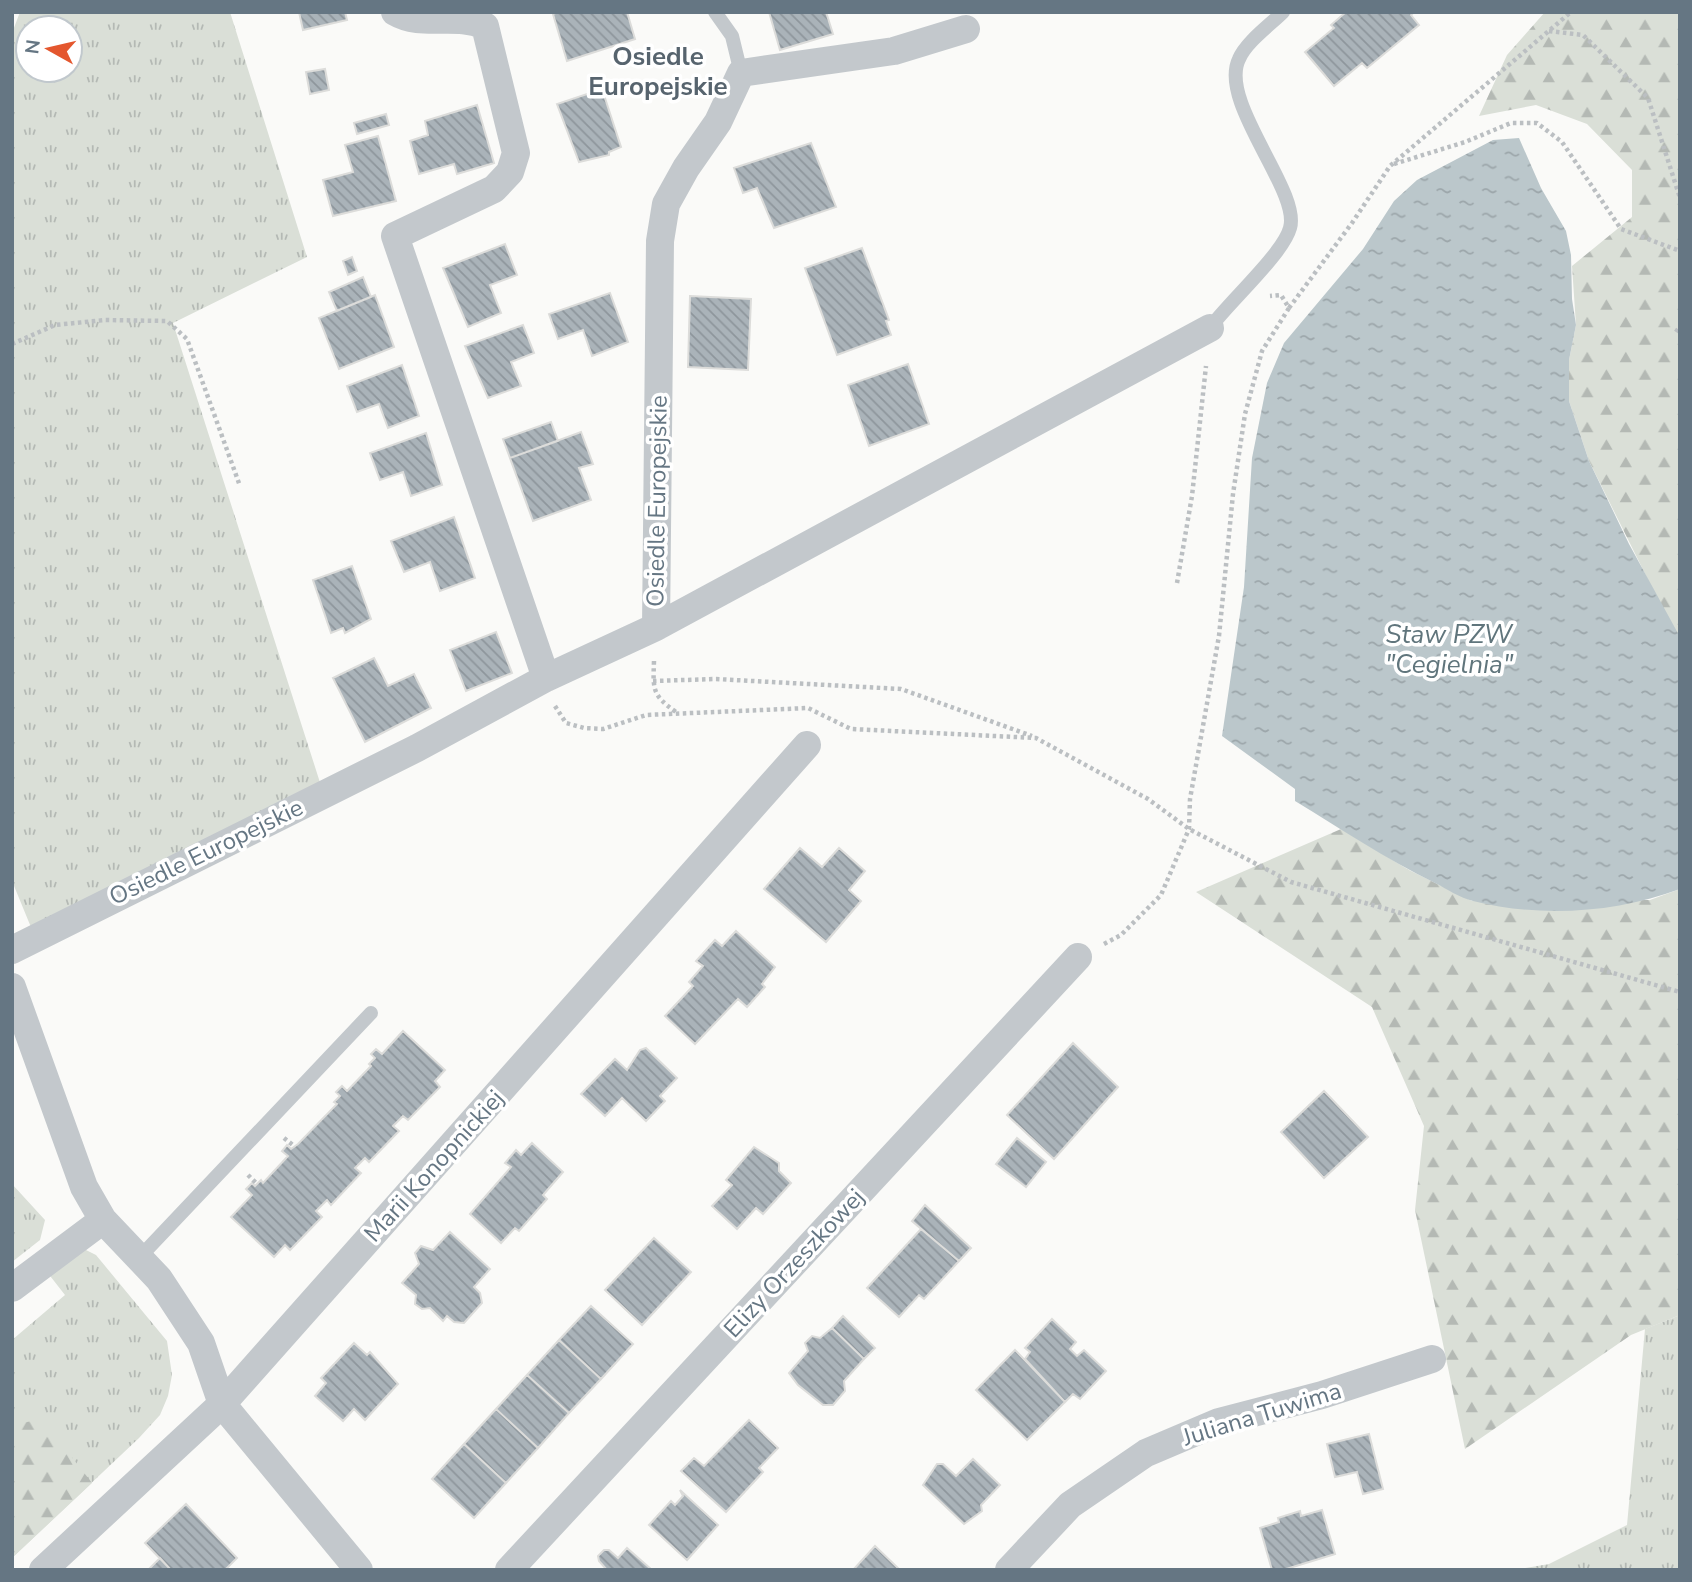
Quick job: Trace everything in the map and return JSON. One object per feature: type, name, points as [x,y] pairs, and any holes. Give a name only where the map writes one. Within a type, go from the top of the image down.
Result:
[{"type":"street","points":[[395,12],[408,20],[491,19],[516,153],[510,172],[494,189],[395,236],[546,678]]},
{"type":"street","points":[[741,73],[894,51],[966,29]]},
{"type":"street","name":"Osiedle Europejskie","points":[[12,950],[417,748],[546,678],[656,627],[660,241],[666,204],[686,168],[718,122],[741,73]]},
{"type":"street","points":[[656,627],[1210,328]]},
{"type":"street","name":"Marii Konopnickiej","points":[[43,1570],[222,1404],[807,745]]},
{"type":"street","name":"Elizy Orzeszkowej","points":[[509,1570],[1078,957]]},
{"type":"street","points":[[12,987],[84,1187],[103,1220],[159,1279],[201,1343],[222,1404],[359,1570]]},
{"type":"street","points":[[12,1288],[103,1220]]},
{"type":"street","name":"Juliana Tuwima","points":[[1009,1570],[1070,1505],[1146,1453],[1219,1422],[1322,1395],[1432,1360]]},
{"type":"lane","points":[[715,12],[732,36],[741,73]]},
{"type":"lane","points":[[1210,328],[1274,253],[1290,229],[1290,210],[1247,116],[1234,76],[1239,57],[1283,12]]},
{"type":"lane","points":[[139,1258],[371,1013]]},
{"type":"path","points":[[1078,957],[1121,935],[1161,895],[1189,829],[1190,799],[1217,648],[1233,494],[1245,414],[1262,351],[1289,308],[1390,166],[1571,12]]},
{"type":"path","points":[[1548,31],[1583,35],[1647,99],[1680,198]]},
{"type":"path","points":[[1390,166],[1465,142],[1511,123],[1537,123],[1562,142],[1621,229],[1680,251]]},
{"type":"path","points":[[1260,301],[1282,295],[1289,308]]},
{"type":"path","points":[[12,344],[55,325],[105,320],[167,321],[187,339],[240,486]]},
{"type":"path","points":[[1676,332],[1680,326]]},
{"type":"path","points":[[1177,583],[1192,496],[1210,328]]},
{"type":"path","points":[[656,627],[653,681],[658,699],[677,712]]},
{"type":"path","points":[[546,678],[549,697],[566,723],[584,729],[603,729],[646,715],[677,712],[807,708],[851,729],[1036,738]]},
{"type":"path","points":[[653,681],[716,679],[901,689],[1036,738],[1148,799],[1189,829],[1291,882],[1680,992]]},
{"type":"green space","points":[[20,12],[230,12],[307,257],[173,323],[324,795],[35,937],[12,881],[12,33],[14,28],[14,84],[84,84],[84,14],[19,14]]},
{"type":"green space","points":[[1545,12],[1680,12],[1680,644],[1589,461],[1569,401],[1569,360],[1576,325],[1572,266],[1632,217],[1632,170],[1587,124],[1536,105],[1479,116],[1507,55]]},
{"type":"green space","points":[[1341,829],[1409,870],[1472,901],[1650,900],[1680,889],[1680,1315],[1631,1335],[1465,1449],[1415,1210],[1424,1126],[1372,1007],[1196,892]]},
{"type":"green space","points":[[12,1184],[45,1220],[40,1240],[12,1262]]},
{"type":"green space","points":[[84,1249],[96,1255],[167,1341],[172,1375],[168,1396],[160,1415],[139,1438],[12,1558],[12,1340],[65,1295],[47,1272]]},
{"type":"green space","points":[[1680,1315],[1680,1570],[1513,1570],[1549,1564],[1627,1525],[1645,1329]]},
{"type":"green space","points":[[42,1419],[92,1483],[12,1558],[12,1425]]},
{"type":"water","name":"Staw PZW \"Cegielnia\"","points":[[1519,138],[1541,188],[1566,231],[1571,255],[1572,299],[1576,325],[1569,360],[1569,401],[1589,461],[1629,544],[1680,637],[1680,889],[1604,908],[1525,910],[1458,896],[1381,854],[1295,801],[1295,789],[1222,736],[1244,587],[1252,458],[1267,383],[1284,343],[1363,249],[1394,201],[1417,180],[1493,140]]},
{"type":"building","points":[[299,12],[345,12],[347,20],[303,30]]},
{"type":"building","points":[[627,12],[635,39],[567,61],[553,14]]},
{"type":"building","points":[[769,12],[826,12],[833,34],[780,50]]},
{"type":"building","points":[[1346,12],[1414,12],[1411,15],[1419,25],[1367,68],[1362,63],[1334,86],[1305,52],[1334,28],[1331,25]]},
{"type":"building","points":[[325,69],[329,90],[310,94],[306,72]]},
{"type":"building","points":[[602,89],[621,147],[609,152],[609,155],[579,162],[557,104]]},
{"type":"building","points":[[477,105],[494,163],[457,174],[454,164],[419,174],[410,141],[428,135],[425,121]]},
{"type":"building","points":[[386,114],[389,125],[357,134],[354,123]]},
{"type":"building","points":[[378,136],[396,201],[333,216],[323,180],[353,172],[345,145]]},
{"type":"building","points":[[811,143],[836,207],[774,228],[757,188],[743,193],[734,168]]},
{"type":"building","points":[[505,244],[517,275],[490,285],[501,313],[468,327],[443,268]]},
{"type":"building","points":[[862,248],[889,320],[886,321],[891,335],[837,355],[805,268]]},
{"type":"building","points":[[352,257],[357,271],[348,275],[343,261]]},
{"type":"building","points":[[363,277],[371,297],[337,311],[329,292]]},
{"type":"building","points":[[610,293],[628,342],[592,356],[583,330],[558,339],[549,314]]},
{"type":"building","points":[[375,295],[394,347],[339,369],[319,318]]},
{"type":"building","points":[[690,296],[751,299],[748,370],[688,367]]},
{"type":"building","points":[[523,325],[534,353],[511,362],[521,386],[488,398],[465,346]]},
{"type":"building","points":[[908,364],[929,424],[869,446],[848,385]]},
{"type":"building","points":[[402,365],[419,416],[388,428],[379,404],[357,412],[347,386]]},
{"type":"building","points":[[551,422],[558,441],[510,458],[503,439]]},
{"type":"building","points":[[581,432],[593,464],[579,468],[591,500],[533,521],[510,458]]},
{"type":"building","points":[[426,433],[442,485],[411,496],[403,472],[380,480],[370,453]]},
{"type":"building","points":[[454,517],[475,578],[440,591],[430,562],[404,572],[391,541]]},
{"type":"building","points":[[352,566],[371,619],[345,633],[343,628],[331,633],[313,580]]},
{"type":"building","points":[[496,632],[512,673],[466,691],[450,650]]},
{"type":"building","points":[[374,658],[388,686],[414,674],[431,708],[365,742],[333,678]]},
{"type":"building","points":[[800,848],[822,867],[839,848],[865,871],[849,890],[861,901],[826,942],[764,889]]},
{"type":"building","points":[[736,931],[775,967],[762,984],[765,987],[747,1007],[738,999],[695,1044],[665,1016],[693,986],[689,982],[703,966],[696,961],[715,940],[722,946]]},
{"type":"building","points":[[403,1031],[445,1070],[435,1081],[440,1087],[408,1120],[403,1116],[393,1126],[399,1131],[369,1162],[365,1158],[355,1168],[361,1173],[331,1205],[327,1200],[316,1211],[322,1217],[290,1250],[285,1245],[274,1257],[231,1217],[252,1195],[246,1189],[252,1183],[255,1186],[261,1180],[263,1183],[288,1156],[282,1151],[287,1145],[291,1149],[298,1144],[337,1104],[334,1102],[340,1096],[336,1092],[342,1086],[347,1091],[371,1066],[369,1064],[375,1058],[371,1054],[376,1049],[382,1054]]},
{"type":"building","points":[[1073,1043],[1118,1087],[1054,1159],[1007,1115]]},
{"type":"building","points":[[646,1048],[677,1078],[660,1096],[665,1101],[646,1121],[622,1098],[605,1116],[581,1094],[615,1059],[627,1070],[640,1050]]},
{"type":"building","points":[[1324,1091],[1368,1137],[1324,1178],[1281,1132]]},
{"type":"building","points":[[1017,1138],[1046,1162],[1026,1187],[996,1164]]},
{"type":"building","points":[[532,1143],[563,1172],[543,1195],[547,1199],[519,1231],[515,1228],[501,1243],[470,1214],[511,1167],[505,1163],[516,1150],[521,1155]]},
{"type":"building","points":[[754,1147],[779,1163],[779,1171],[791,1183],[763,1214],[756,1208],[737,1229],[712,1206],[732,1185],[726,1180]]},
{"type":"building","points":[[925,1205],[971,1248],[959,1261],[912,1221]]},
{"type":"building","points":[[921,1229],[959,1261],[924,1299],[919,1295],[899,1317],[867,1288]]},
{"type":"building","points":[[450,1232],[490,1269],[474,1287],[480,1293],[482,1303],[464,1323],[454,1322],[447,1316],[443,1321],[430,1308],[422,1309],[415,1304],[416,1295],[402,1283],[419,1264],[415,1253],[421,1246],[433,1250]]},
{"type":"building","points":[[654,1238],[691,1272],[642,1325],[605,1290]]},
{"type":"building","points":[[591,1306],[633,1344],[601,1379],[559,1340]]},
{"type":"building","points":[[843,1316],[875,1348],[864,1359],[832,1328]]},
{"type":"building","points":[[1052,1319],[1076,1342],[1070,1349],[1077,1356],[1084,1350],[1106,1371],[1080,1399],[1073,1394],[1065,1402],[1025,1359],[1030,1352],[1025,1348]]},
{"type":"building","points":[[832,1328],[864,1359],[844,1381],[845,1391],[833,1405],[823,1405],[798,1385],[789,1373],[808,1351],[805,1343],[812,1336],[820,1338]]},
{"type":"building","points":[[559,1340],[601,1379],[569,1413],[527,1375]]},
{"type":"building","points":[[354,1343],[367,1355],[370,1352],[398,1384],[365,1420],[354,1409],[343,1421],[315,1396],[326,1383],[321,1378]]},
{"type":"building","points":[[1015,1350],[1065,1402],[1027,1440],[976,1390]]},
{"type":"building","points":[[527,1375],[569,1413],[538,1448],[496,1409]]},
{"type":"building","points":[[496,1409],[538,1448],[506,1483],[464,1444]]},
{"type":"building","points":[[749,1420],[778,1448],[759,1468],[763,1472],[726,1512],[681,1471],[694,1458],[704,1466]]},
{"type":"building","points":[[1369,1434],[1383,1489],[1363,1494],[1357,1472],[1335,1477],[1327,1444]]},
{"type":"building","points":[[464,1444],[506,1483],[474,1518],[432,1479]]},
{"type":"building","points":[[973,1459],[1000,1485],[981,1505],[982,1511],[964,1524],[923,1485],[937,1464],[943,1464],[956,1476]]},
{"type":"building","points":[[680,1490],[718,1525],[687,1560],[649,1525],[671,1501],[675,1505],[683,1496]]},
{"type":"building","points":[[186,1504],[237,1558],[225,1570],[171,1570],[145,1543]]},
{"type":"building","points":[[1322,1510],[1335,1554],[1283,1570],[1272,1570],[1260,1528],[1279,1522],[1278,1518],[1300,1511],[1301,1516]]},
{"type":"building","points":[[875,1546],[900,1570],[853,1570]]},
{"type":"building","points":[[627,1548],[652,1570],[607,1570],[599,1561],[598,1556],[604,1550],[609,1550],[618,1558]]},
{"type":"building","points":[[160,1558],[171,1570],[148,1570]]},
{"type":"district","name":"Osiedle Europejskie","points":[[658,71]]}]
